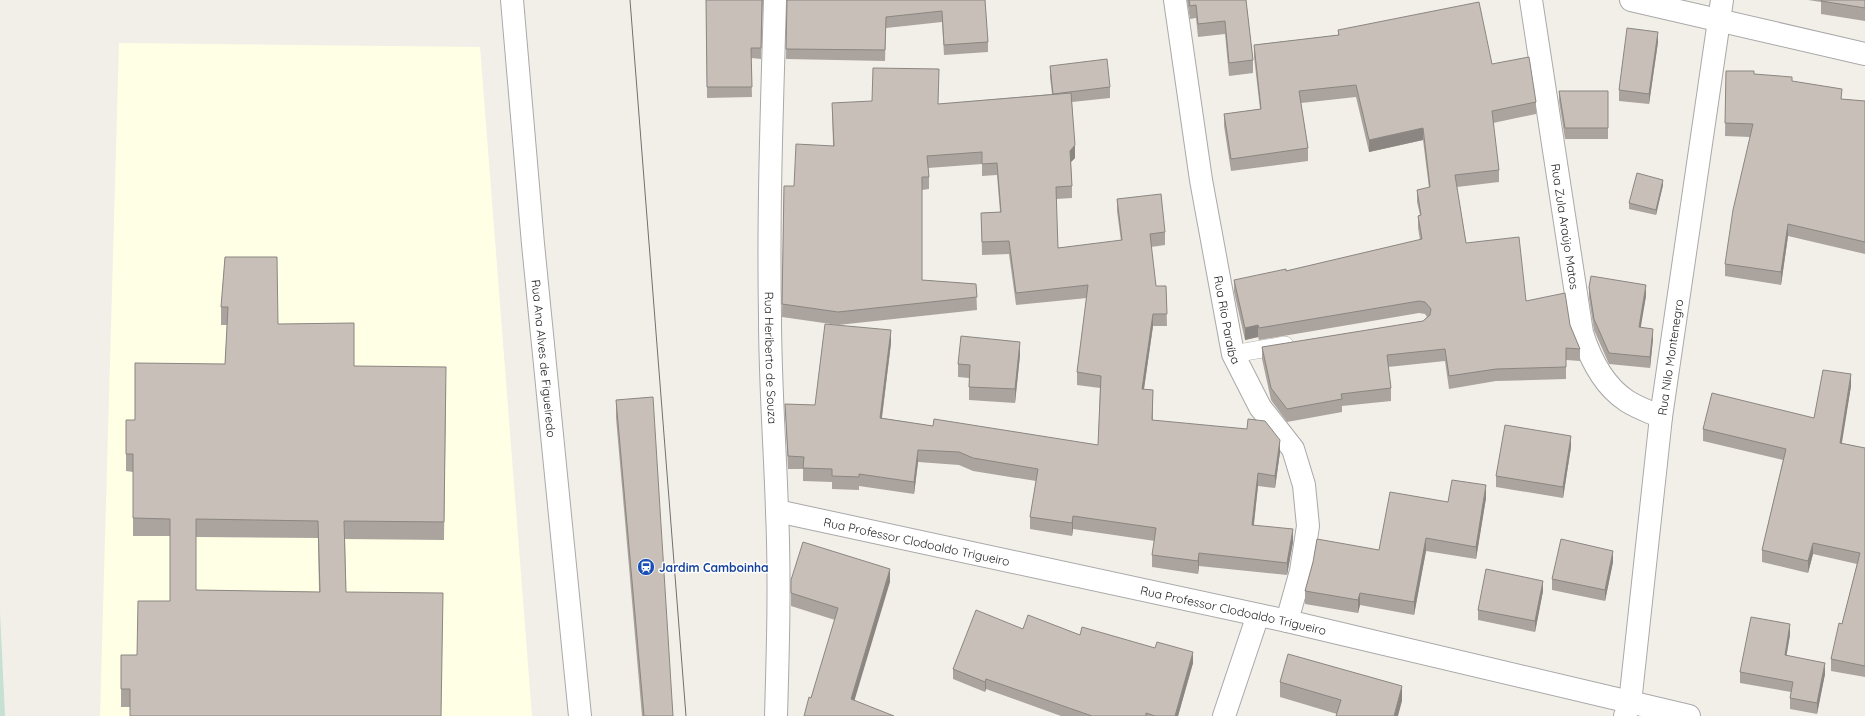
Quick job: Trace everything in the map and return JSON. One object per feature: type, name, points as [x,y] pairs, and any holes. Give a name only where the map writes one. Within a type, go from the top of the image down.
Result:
[{"type":"street","name":"Rua Ana Alves de Figueiredo","points":[[512,0],[533,244],[580,716]]},
{"type":"street","name":"Rua Heriberto de Souza","points":[[775,0],[770,227],[770,316],[771,395],[777,511],[779,626],[776,716]]},
{"type":"street","name":"Rua Rio Paraíba","points":[[1175,0],[1201,180],[1233,354],[1260,407],[1293,448],[1304,485],[1308,526],[1301,571],[1287,621]]},
{"type":"street","name":"Rua Zula Araújo Matos","points":[[1531,0],[1582,333],[1588,352],[1599,372],[1611,387],[1627,401],[1661,417]]},
{"type":"street","points":[[1631,0],[1721,10],[1865,54]]},
{"type":"street","name":"Rua Nilo Montenegro","points":[[1628,709],[1661,417],[1721,10]]},
{"type":"street","name":"Rua Professor Clodoaldo Trigueiro","points":[[777,511],[1287,621],[1628,709],[1689,716]]},
{"type":"street","points":[[1224,716],[1258,615]]},
{"type":"lane","points":[[1233,354],[1304,342]]},
{"type":"shaded area","points":[[119,43],[480,47],[532,716],[100,716]]},
{"type":"shaded area","points":[[0,612],[5,716],[0,716]]},
{"type":"building","points":[[706,0],[762,0],[761,48],[751,48],[752,87],[707,87]]},
{"type":"building","points":[[787,0],[985,0],[988,42],[944,45],[942,11],[886,17],[885,50],[786,49]]},
{"type":"building","points":[[1189,0],[1246,0],[1253,60],[1229,63],[1225,21],[1198,24],[1196,5],[1190,6]]},
{"type":"building","points":[[1865,0],[1865,8],[1821,1]]},
{"type":"building","points":[[1479,2],[1492,64],[1529,57],[1536,102],[1492,111],[1499,170],[1455,175],[1466,243],[1519,237],[1526,301],[1565,293],[1570,325],[1580,349],[1566,348],[1566,367],[1496,369],[1449,376],[1445,349],[1387,355],[1391,388],[1341,394],[1342,399],[1287,409],[1271,388],[1262,347],[1423,321],[1430,315],[1431,309],[1425,302],[1419,301],[1259,328],[1258,325],[1245,328],[1234,280],[1286,269],[1286,271],[1422,239],[1418,216],[1421,215],[1417,190],[1430,187],[1423,128],[1369,140],[1356,85],[1299,91],[1308,148],[1231,159],[1224,114],[1261,109],[1254,45],[1339,35],[1338,30]]},
{"type":"building","points":[[1627,28],[1658,32],[1649,94],[1619,90]]},
{"type":"building","points":[[1107,59],[1110,87],[1053,94],[1050,66]]},
{"type":"building","points":[[873,68],[939,69],[938,104],[1071,93],[1075,145],[1070,151],[1072,186],[1056,187],[1058,248],[1122,240],[1117,199],[1161,194],[1165,232],[1150,234],[1156,286],[1166,286],[1167,314],[1153,314],[1142,389],[1153,390],[1152,420],[1247,429],[1248,419],[1265,421],[1280,440],[1275,476],[1258,473],[1252,525],[1293,529],[1287,563],[1199,553],[1198,561],[1152,555],[1156,528],[1073,516],[1072,523],[1030,517],[1038,469],[973,458],[959,452],[918,450],[914,482],[859,474],[859,477],[832,476],[832,469],[803,468],[804,457],[788,456],[785,404],[815,405],[825,324],[891,330],[880,418],[933,426],[934,419],[1098,445],[1101,376],[1077,372],[1088,285],[1016,293],[1009,241],[982,242],[981,213],[1001,212],[997,163],[982,164],[982,152],[927,156],[929,177],[922,177],[922,280],[976,284],[977,297],[838,312],[782,304],[784,186],[794,186],[796,144],[834,146],[832,103],[872,101]]},
{"type":"building","points":[[1726,71],[1754,71],[1754,74],[1792,77],[1792,81],[1842,89],[1841,99],[1865,101],[1865,242],[1788,224],[1781,272],[1725,264],[1733,210],[1753,124],[1725,123]]},
{"type":"building","points":[[1559,91],[1608,91],[1608,128],[1565,128]]},
{"type":"building","points":[[1637,173],[1663,180],[1656,210],[1629,203]]},
{"type":"building","points":[[225,257],[277,257],[278,324],[354,323],[354,366],[446,367],[444,522],[344,521],[346,592],[443,593],[441,716],[130,716],[130,689],[121,689],[121,655],[137,655],[138,601],[170,601],[170,519],[133,518],[133,454],[126,454],[126,420],[135,420],[135,363],[225,364],[228,307],[221,307]],"holes":[[[196,519],[318,521],[320,592],[196,590]]]},
{"type":"building","points":[[1591,276],[1646,285],[1639,327],[1653,329],[1650,357],[1609,353],[1594,319],[1589,287]]},
{"type":"building","points":[[961,336],[1020,342],[1015,389],[969,387],[970,365],[958,364]]},
{"type":"building","points":[[1823,370],[1851,374],[1840,443],[1865,448],[1865,666],[1831,659],[1839,623],[1842,624],[1860,553],[1813,543],[1808,561],[1762,550],[1786,449],[1703,429],[1712,393],[1814,418]]},
{"type":"building","name":"Jardim Camboinha","points":[[653,397],[673,716],[644,716],[616,400]]},
{"type":"building","points":[[1505,425],[1571,436],[1563,487],[1496,476]]},
{"type":"building","points":[[1452,480],[1486,485],[1476,547],[1426,538],[1414,602],[1360,593],[1358,600],[1305,591],[1313,562],[1317,539],[1379,550],[1390,492],[1448,502]]},
{"type":"building","points":[[1561,539],[1613,551],[1605,590],[1552,579]]},
{"type":"building","points":[[803,542],[890,569],[851,699],[894,716],[804,716],[809,697],[811,698],[838,608],[791,593],[791,580]]},
{"type":"building","points":[[1486,569],[1543,581],[1535,621],[1478,610]]},
{"type":"building","points":[[976,610],[1023,629],[1028,615],[1080,635],[1082,627],[1155,648],[1157,642],[1193,652],[1175,716],[1155,716],[1146,713],[1146,716],[1092,716],[986,679],[985,682],[953,669]]},
{"type":"building","points":[[1751,617],[1790,624],[1785,655],[1825,663],[1817,703],[1790,698],[1793,682],[1740,672]]},
{"type":"building","points":[[1288,654],[1402,686],[1394,716],[1336,716],[1341,700],[1280,682]]},
{"type":"tram line","points":[[630,0],[686,716]]},
{"type":"place","name":"Jardim Camboinha","points":[[646,567]]}]
